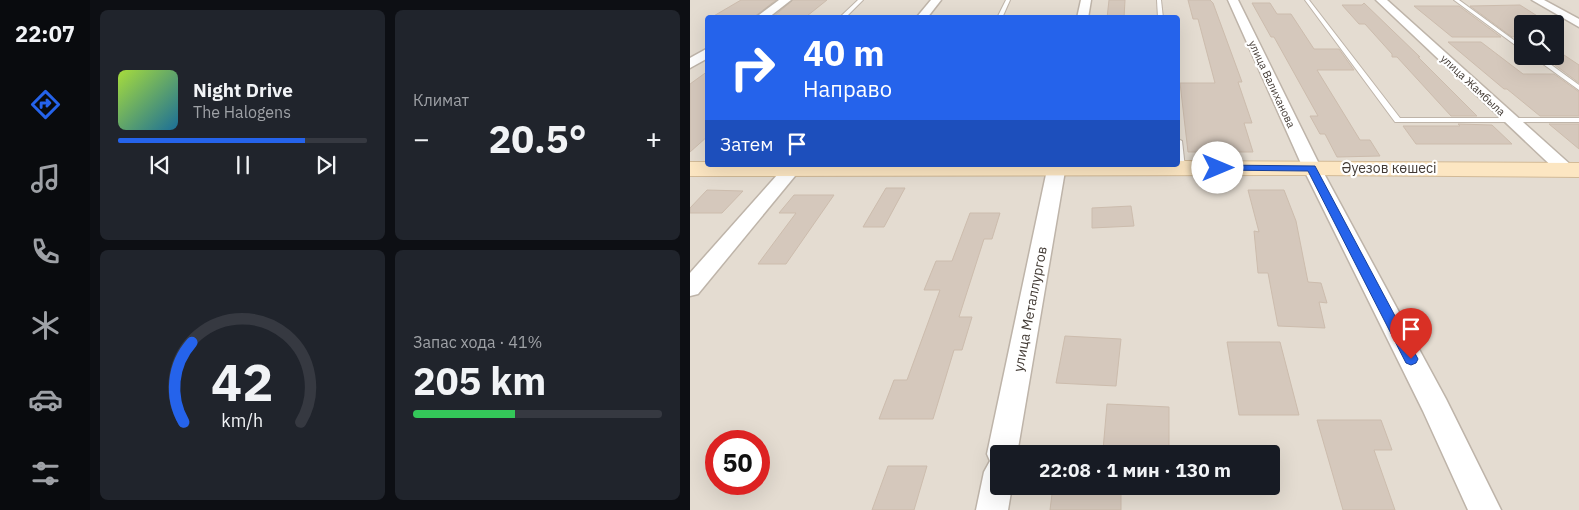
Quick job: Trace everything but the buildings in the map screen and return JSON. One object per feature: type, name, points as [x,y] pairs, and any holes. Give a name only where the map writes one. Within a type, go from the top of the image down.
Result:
[{"type":"main road","name":"Әуезов көшесі","points":[[690,169],[794,167]]},
{"type":"main road","name":"Әуезов көшесі","points":[[1118,167],[1572,170]]},
{"type":"street","points":[[764,15],[786,0]]},
{"type":"street","points":[[923,15],[936,0]]},
{"type":"street","points":[[1083,15],[1086,0]]},
{"type":"street","name":"улица Валиханова","points":[[1232,0],[1312,168],[1436,408],[1485,510]]},
{"type":"street","name":"улица Жамбыла","points":[[1381,0],[1511,120],[1572,170]]},
{"type":"street","points":[[1537,0],[1579,24]]},
{"type":"street","points":[[690,64],[705,54]]},
{"type":"street","points":[[690,288],[794,167]]},
{"type":"street","name":"улица Металлургов","points":[[1004,445],[1056,167]]},
{"type":"street","points":[[992,510],[995,495]]},
{"type":"lane","points":[[844,15],[861,0]]},
{"type":"lane","points":[[1000,15],[1008,0]]},
{"type":"lane","points":[[1159,0],[1161,15]]},
{"type":"lane","points":[[1307,0],[1398,120],[1579,120]]},
{"type":"lane","points":[[1456,0],[1514,42]]},
{"type":"lane","points":[[1547,65],[1579,88]]},
{"type":"lane","points":[[1180,159],[1181,168]]},
{"type":"shaded area","points":[[690,0],[1579,0],[1579,510],[690,510]]},
{"type":"route","points":[[1218,168],[1312,168],[1359,262],[1411,359]]}]
